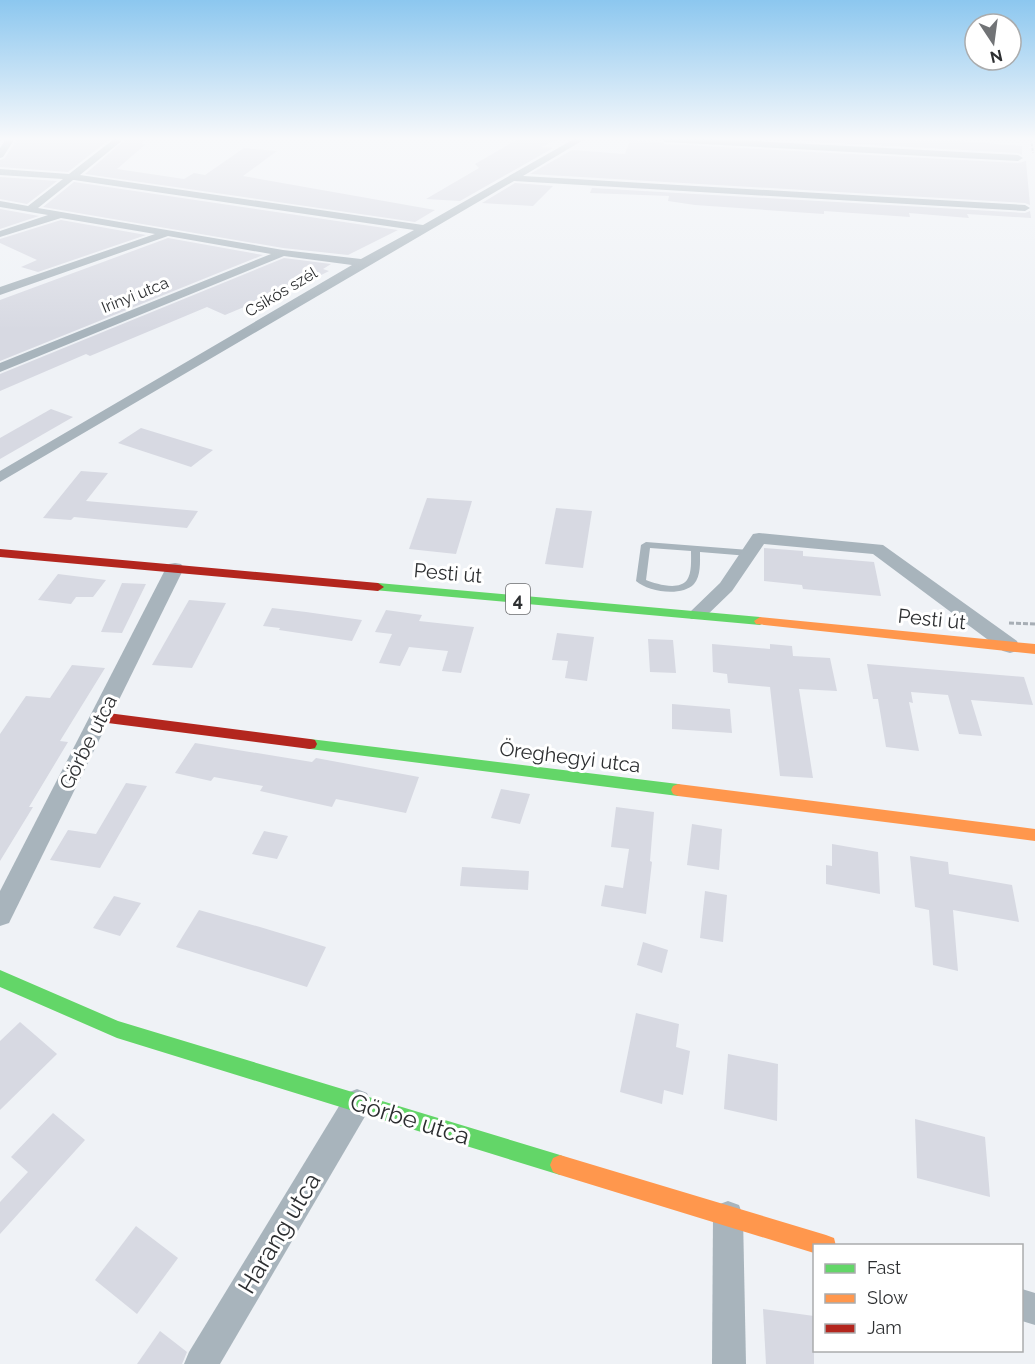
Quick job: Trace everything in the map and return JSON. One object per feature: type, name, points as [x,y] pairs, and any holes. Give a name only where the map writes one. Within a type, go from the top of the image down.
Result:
[{"type":"street","points":[[30,209],[39,203]]},
{"type":"street","points":[[251,203],[425,228]]},
{"type":"street","name":"Csikós szél","points":[[0,477],[363,263],[470,203]]},
{"type":"street","points":[[933,203],[1024,208]]},
{"type":"street","points":[[0,204],[283,253],[363,263]]},
{"type":"street","points":[[0,234],[59,215]]},
{"type":"street","points":[[0,291],[167,234]]},
{"type":"street","name":"Irinyi utca","points":[[0,368],[283,253]]},
{"type":"street","points":[[697,615],[726,587],[759,538],[877,549],[1010,646]]},
{"type":"street","name":"Pesti út","points":[[0,553],[697,615],[1035,648]]},
{"type":"street","name":"Görbe utca","points":[[0,915],[175,568]]},
{"type":"street","name":"Öreghegyi utca","points":[[100,717],[1035,835]]},
{"type":"street","name":"Görbe utca","points":[[0,978],[117,1029],[823,1244]]},
{"type":"street","name":"Harang utca","points":[[201,1364],[357,1103]]},
{"type":"street","points":[[728,1216],[729,1364]]},
{"type":"lane","points":[[696,549],[692,580],[688,584],[672,588],[646,585],[641,581],[646,544],[749,553]]},
{"type":"building","points":[[48,203],[213,203],[398,230],[348,255],[283,248],[43,207]]},
{"type":"building","points":[[282,203],[394,203],[435,210],[415,222]]},
{"type":"building","points":[[483,203],[536,203],[533,206]]},
{"type":"building","points":[[679,203],[846,203],[1025,213],[1030,211],[1031,218],[967,214],[969,218],[909,213],[910,217],[824,211],[824,214]]},
{"type":"building","points":[[0,209],[39,216],[0,229]]},
{"type":"building","points":[[61,220],[146,235],[38,272],[21,267],[37,260],[0,243],[0,239]]},
{"type":"building","points":[[168,238],[263,255],[0,361],[0,300]]},
{"type":"building","points":[[284,258],[331,264],[323,269],[329,271],[282,295],[277,293],[225,315],[207,307],[90,356],[86,354],[0,391],[0,374]]},
{"type":"building","points":[[51,409],[73,417],[0,459],[0,438]]},
{"type":"building","points":[[141,428],[213,450],[191,467],[118,443]]},
{"type":"building","points":[[81,471],[108,473],[86,501],[198,511],[187,528],[74,517],[71,520],[43,518]]},
{"type":"building","points":[[427,498],[472,501],[456,554],[409,549]]},
{"type":"building","points":[[556,508],[592,511],[583,568],[545,564]]},
{"type":"building","points":[[764,548],[803,551],[803,556],[874,562],[881,596],[803,589],[802,585],[764,581]]},
{"type":"building","points":[[58,574],[106,580],[93,597],[76,597],[71,604],[38,600]]},
{"type":"building","points":[[122,583],[146,584],[122,633],[101,632]]},
{"type":"building","points":[[189,600],[226,603],[192,668],[152,665]]},
{"type":"building","points":[[272,608],[362,620],[352,641],[263,626]]},
{"type":"building","points":[[386,610],[422,615],[419,621],[474,627],[461,673],[442,671],[448,651],[409,647],[400,666],[379,663],[392,634],[375,632]]},
{"type":"building","points":[[557,633],[594,637],[587,681],[565,678],[568,661],[552,660]]},
{"type":"building","points":[[648,639],[673,640],[676,673],[650,672]]},
{"type":"building","points":[[712,644],[770,649],[770,644],[792,646],[793,656],[830,658],[837,691],[799,689],[813,778],[780,776],[770,687],[728,683],[727,674],[713,672]]},
{"type":"building","points":[[867,664],[1024,677],[1033,705],[971,700],[982,736],[959,734],[948,695],[911,692],[913,703],[909,702],[919,751],[886,747],[878,699],[873,699]]},
{"type":"building","points":[[72,665],[105,668],[60,741],[68,742],[29,807],[33,807],[0,861],[0,734],[26,696],[50,698]]},
{"type":"building","points":[[672,704],[730,709],[732,733],[672,729]]},
{"type":"building","points":[[195,743],[312,762],[316,758],[419,777],[406,813],[336,799],[332,807],[260,791],[263,786],[214,777],[211,781],[175,773]]},
{"type":"building","points":[[126,783],[147,786],[100,868],[50,860],[68,830],[96,834]]},
{"type":"building","points":[[501,789],[530,794],[520,824],[491,818]]},
{"type":"building","points":[[616,807],[654,812],[650,861],[652,862],[646,914],[601,906],[605,885],[623,888],[629,849],[611,847]]},
{"type":"building","points":[[692,824],[722,829],[719,870],[687,865]]},
{"type":"building","points":[[264,831],[288,836],[277,859],[252,854]]},
{"type":"building","points":[[832,844],[878,852],[880,894],[826,884],[826,865],[832,866]]},
{"type":"building","points":[[910,856],[948,862],[949,874],[1012,885],[1019,922],[953,910],[958,971],[933,965],[929,910],[915,907]]},
{"type":"building","points":[[462,867],[529,871],[528,890],[460,886]]},
{"type":"building","points":[[705,891],[727,895],[723,942],[700,938]]},
{"type":"building","points":[[114,896],[141,903],[120,936],[93,928]]},
{"type":"building","points":[[199,910],[326,947],[307,987],[176,947]]},
{"type":"building","points":[[643,942],[668,950],[662,973],[637,965]]},
{"type":"building","points":[[636,1013],[679,1024],[676,1047],[690,1051],[683,1095],[664,1090],[662,1104],[620,1092]]},
{"type":"building","points":[[20,1022],[57,1054],[0,1110],[0,1041]]},
{"type":"building","points":[[728,1054],[778,1064],[777,1121],[724,1109]]},
{"type":"building","points":[[53,1113],[85,1140],[0,1234],[0,1202],[28,1172],[11,1157]]},
{"type":"building","points":[[915,1119],[985,1137],[990,1197],[917,1178]]},
{"type":"building","points":[[136,1226],[178,1258],[137,1314],[95,1280]]},
{"type":"building","points":[[763,1309],[813,1316],[814,1364],[766,1364]]},
{"type":"building","points":[[160,1331],[187,1352],[182,1364],[137,1364]]},
{"type":"traffic: fast","points":[[378,587],[760,621]]},
{"type":"traffic: fast","points":[[310,744],[678,790]]},
{"type":"traffic: fast","points":[[0,978],[117,1029],[560,1165]]},
{"type":"traffic: slow","points":[[760,621],[1035,649]]},
{"type":"traffic: slow","points":[[678,790],[1035,835]]},
{"type":"traffic: slow","points":[[560,1165],[819,1244]]},
{"type":"traffic: jam","points":[[0,553],[378,587]]},
{"type":"traffic: jam","points":[[100,717],[310,744]]}]
